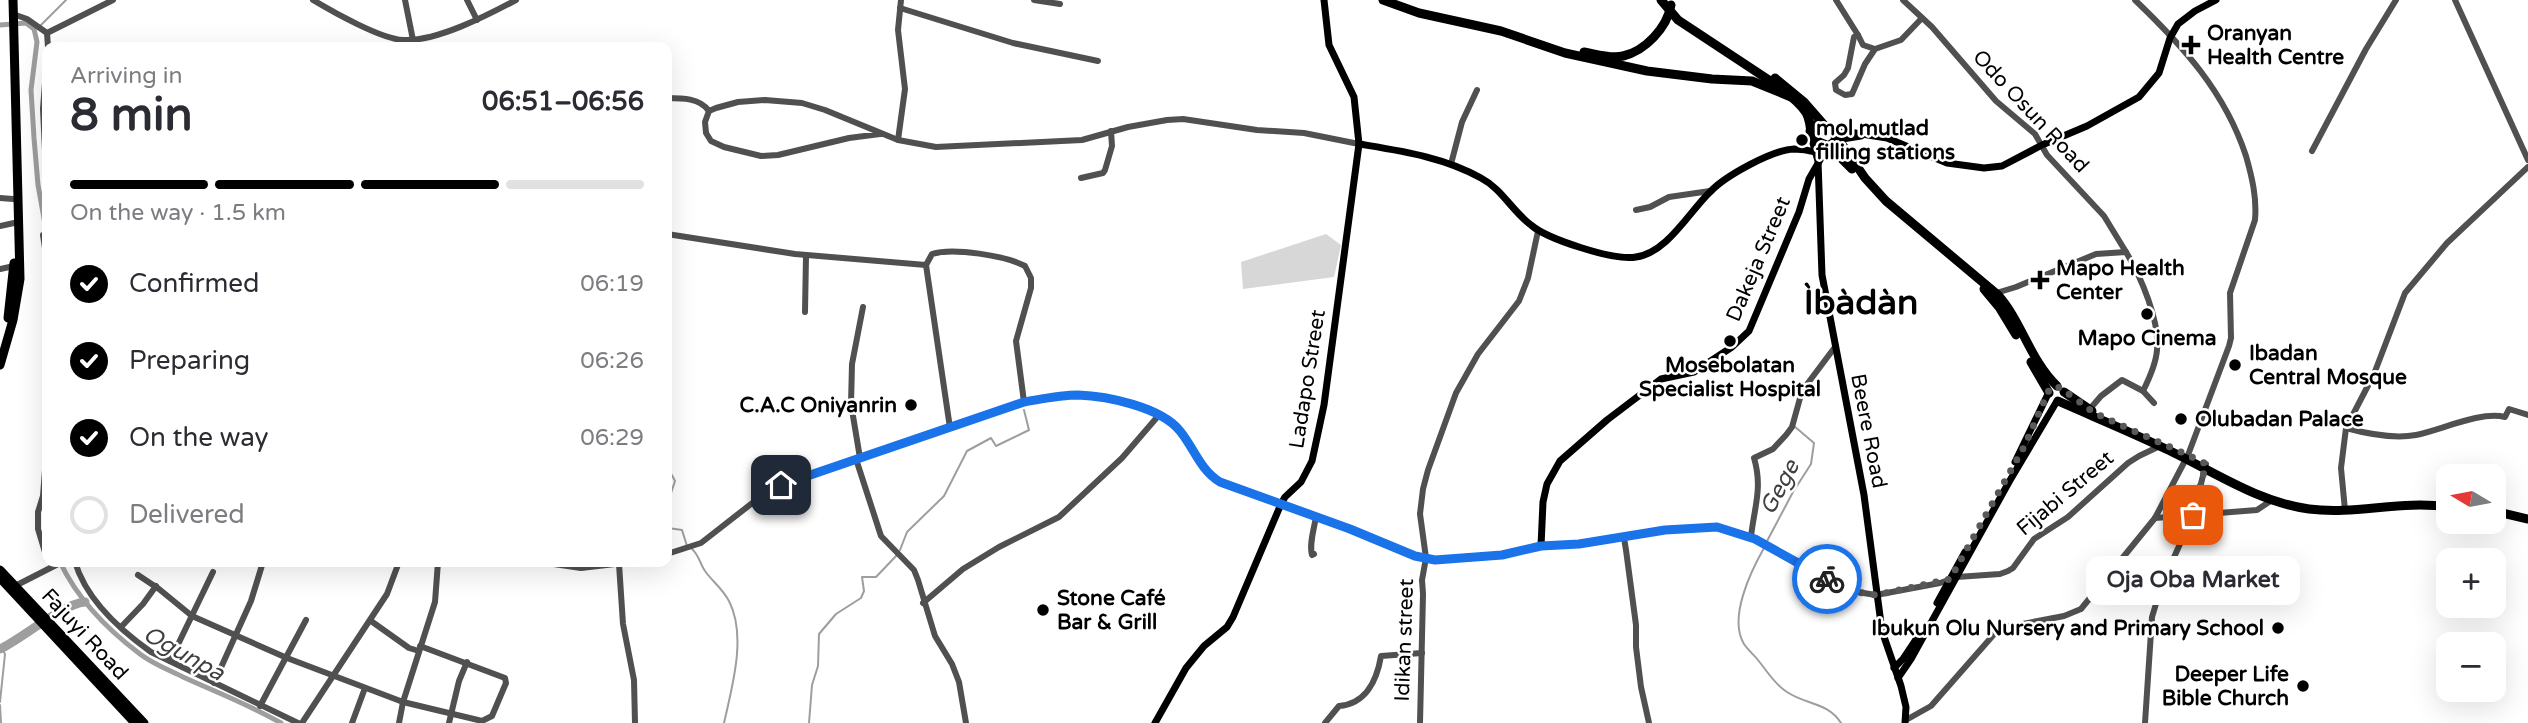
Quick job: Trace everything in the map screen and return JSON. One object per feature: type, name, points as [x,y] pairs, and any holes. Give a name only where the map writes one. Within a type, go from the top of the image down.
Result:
[{"type":"highway","points":[[1382,0],[1419,10],[1490,22],[1574,53],[1659,73],[1752,82],[1794,97],[1805,112],[1810,134]]},
{"type":"highway","points":[[1398,0],[1419,10]]},
{"type":"highway","points":[[1661,0],[1769,74],[1827,128],[1834,142],[1904,220],[2011,312],[2042,369],[2061,389],[2089,410],[2187,457],[2267,493],[2303,505]]},
{"type":"highway","points":[[1574,53],[1613,57],[1632,53],[1658,33],[1670,4]]},
{"type":"highway","points":[[0,365],[5,309],[14,266],[10,14]]},
{"type":"highway","points":[[2,347],[16,307],[20,266],[10,14]]},
{"type":"highway","points":[[1810,134],[1817,125],[1827,128]]},
{"type":"highway","points":[[1810,134],[1834,142]]},
{"type":"highway","points":[[1993,294],[2050,398],[2187,457]]},
{"type":"highway","points":[[2049,393],[2051,388],[2061,389]]},
{"type":"highway","points":[[2057,401],[2063,398],[2061,389]]},
{"type":"highway","points":[[2206,466],[2272,500],[2303,505],[2345,507],[2403,499],[2436,503]]},
{"type":"highway","points":[[2506,513],[2528,519]]},
{"type":"highway","points":[[2506,519],[2528,525]]},
{"type":"highway","name":"Fajuyi Road","points":[[0,570],[5,585],[144,723]]},
{"type":"highway","name":"Fajuyi Road","points":[[44,622],[135,723]]},
{"type":"main road","name":"Ladapo Street","points":[[1155,723],[1185,668],[1204,646],[1227,627],[1233,617],[1281,504],[1301,482],[1312,461],[1324,405],[1359,144],[1354,97],[1329,46],[1324,0]]},
{"type":"main road","points":[[1827,128],[1887,138],[1947,163],[1984,168],[2001,166],[2087,126],[2139,97],[2159,73],[2171,35],[2178,24],[2188,15],[2216,0]]},
{"type":"main road","points":[[1794,149],[1810,134],[1818,161]]},
{"type":"main road","points":[[1818,161],[1834,142],[1868,135]]},
{"type":"main road","points":[[1359,144],[1429,157],[1451,164],[1488,182],[1538,231],[1617,257],[1639,257],[1658,246],[1685,223],[1710,191],[1768,156],[1794,149],[1815,152]]},
{"type":"main road","name":"Beere Road","points":[[1818,161],[1820,252],[1835,347],[1862,483],[1882,631],[1906,707],[1905,721]]},
{"type":"main road","name":"Dakeja Street","points":[[1541,546],[1543,502],[1553,470],[1560,461],[1607,420],[1661,379],[1693,372],[1732,347],[1749,331],[1818,161]]},
{"type":"main road","points":[[2027,446],[2049,393]]},
{"type":"main road","points":[[1894,668],[1911,648],[2027,446],[2057,401]]},
{"type":"main road","points":[[1898,678],[1911,659],[1953,578]]},
{"type":"street","points":[[42,29],[113,0]]},
{"type":"street","points":[[313,0],[378,33],[400,40],[413,40],[477,20],[516,0]]},
{"type":"street","points":[[405,0],[413,40]]},
{"type":"street","points":[[467,0],[477,20]]},
{"type":"street","points":[[1034,0],[1060,4]]},
{"type":"street","points":[[1836,0],[1863,46],[1875,49],[1901,40],[1922,18]]},
{"type":"street","name":"Odo Osun Road","points":[[1903,0],[1996,102],[2029,128],[2056,165],[2100,210],[2126,252],[2141,284],[2157,332],[2155,360],[2143,391]]},
{"type":"street","points":[[1905,721],[1931,706],[1996,632],[2007,627],[2064,616],[2081,609],[2155,518],[2187,457],[2231,338],[2230,293],[2253,230],[2256,209],[2250,171],[2232,121],[2209,80],[2171,35],[2135,0]]},
{"type":"street","points":[[2312,151],[2366,49],[2396,0]]},
{"type":"street","points":[[2455,0],[2528,160]]},
{"type":"street","points":[[898,140],[905,89],[898,30],[900,4],[1038,49],[1098,61]]},
{"type":"street","points":[[10,14],[42,29],[46,42]]},
{"type":"street","points":[[1858,35],[1854,37],[1848,68],[1835,83],[1836,90],[1845,95],[1852,94],[1875,49]]},
{"type":"street","points":[[1451,164],[1462,122],[1477,90]]},
{"type":"street","points":[[672,99],[697,102],[706,106],[709,111]]},
{"type":"street","points":[[709,111],[738,102],[783,100],[825,110],[898,140],[936,147],[1062,143],[1111,131],[1183,119],[1242,128],[1304,133],[1359,144]]},
{"type":"street","points":[[709,111],[705,122],[706,133],[711,141],[761,156],[778,155],[849,138],[880,134]]},
{"type":"street","points":[[1081,178],[1103,173],[1105,170],[1112,146],[1111,131]]},
{"type":"street","points":[[2345,507],[2341,468],[2346,428],[2371,381],[2404,293],[2447,243],[2528,167]]},
{"type":"street","points":[[1636,210],[1650,207],[1669,197],[1710,191]]},
{"type":"street","points":[[0,198],[13,199]]},
{"type":"street","points":[[0,226],[14,223]]},
{"type":"street","name":"Idikan street","points":[[1420,723],[1421,586],[1426,558],[1420,514],[1423,489],[1456,393],[1478,354],[1519,301],[1528,278],[1538,231]]},
{"type":"street","points":[[672,235],[806,256],[926,265]]},
{"type":"street","points":[[950,428],[926,265],[932,254],[949,250],[1007,260],[1025,267],[1031,278],[1031,288],[1016,341],[1024,402]]},
{"type":"street","points":[[1993,294],[2096,254],[2126,252]]},
{"type":"street","points":[[805,312],[806,256]]},
{"type":"street","points":[[0,269],[14,266]]},
{"type":"street","points":[[863,307],[852,364],[850,404],[858,459],[881,536],[914,570],[935,636],[952,664],[959,682],[966,723]]},
{"type":"street","points":[[1753,538],[1753,513],[1759,498],[1758,470],[1754,458],[1773,449],[1792,427],[1802,391],[1835,347]]},
{"type":"street","points":[[2089,410],[2101,396],[2122,380],[2143,391],[2154,403]]},
{"type":"street","points":[[672,552],[701,543],[760,497],[781,485],[1024,402],[1063,395],[1112,400],[1159,415],[1180,430],[1211,477],[1233,488],[1415,556],[1435,560],[1477,558],[1541,546],[1579,544],[1702,526],[1717,527],[1753,538],[1851,591],[1876,595]]},
{"type":"street","points":[[2346,428],[2372,433],[2412,435],[2487,415],[2505,417],[2509,409],[2528,415]]},
{"type":"street","points":[[923,603],[963,569],[999,547],[1059,517],[1122,458],[1159,415]]},
{"type":"street","name":"Fijabi Street","points":[[1876,595],[1953,578],[2000,574],[2013,568],[2034,539],[2068,517],[2128,463],[2160,446]]},
{"type":"street","points":[[2145,723],[2152,617],[2162,584],[2193,515],[2206,466]]},
{"type":"street","points":[[42,499],[38,513],[38,529],[42,538]]},
{"type":"street","points":[[2155,518],[2257,510],[2272,500]]},
{"type":"street","points":[[1314,554],[1312,555],[1310,548],[1315,517]]},
{"type":"street","points":[[1618,537],[1623,538],[1626,550],[1641,687],[1649,723]]},
{"type":"street","points":[[5,585],[44,567]]},
{"type":"street","points":[[77,567],[88,591],[137,642],[260,706],[300,723],[371,621],[387,594],[397,567]]},
{"type":"street","points":[[214,682],[258,584],[262,567]]},
{"type":"street","points":[[399,723],[419,648],[435,602],[438,567]]},
{"type":"street","points":[[619,567],[623,624],[634,680],[635,723]]},
{"type":"street","points":[[170,660],[213,572]]},
{"type":"street","points":[[138,575],[156,586],[192,616],[287,658],[403,702],[482,721],[492,716],[506,682],[502,675],[419,648],[409,648],[371,621]]},
{"type":"street","points":[[121,627],[156,586]]},
{"type":"street","points":[[260,706],[306,620]]},
{"type":"street","points":[[1325,723],[1339,706],[1350,705],[1370,688],[1379,669],[1381,656],[1422,653]]},
{"type":"street","points":[[449,723],[459,681],[467,662]]},
{"type":"street","points":[[352,723],[365,688]]},
{"type":"shaded area","points":[[1326,234],[1341,245],[1334,277],[1243,289],[1241,262]]},
{"type":"waterway","points":[[40,26],[66,0]]},
{"type":"waterway","name":"Ogunpa","points":[[0,25],[26,23],[34,29],[37,42],[31,90],[42,207]]},
{"type":"waterway","points":[[900,550],[907,532],[944,496],[967,451],[991,438],[996,446],[1029,430],[1024,410]]},
{"type":"waterway","name":"Gege","points":[[1766,543],[1811,464],[1814,443],[1794,426]]},
{"type":"waterway","points":[[672,475],[675,481],[672,490]]},
{"type":"waterway","points":[[672,529],[682,530],[687,546]]},
{"type":"waterway","name":"Gege","points":[[1764,548],[1753,569],[1740,608],[1740,633],[1744,644],[1783,689],[1830,711],[1841,723]]},
{"type":"waterway","points":[[692,549],[705,571],[729,601],[737,630],[736,662],[724,723]]},
{"type":"waterway","points":[[809,723],[812,685],[818,666],[819,634],[836,614],[861,598],[864,591],[862,577],[876,577],[897,555]]},
{"type":"waterway","name":"Ogunpa","points":[[63,567],[94,612],[116,635],[140,654],[161,667],[281,723]]},
{"type":"waterway","points":[[0,649],[54,615],[85,602]]},
{"type":"waterway","points":[[0,702],[5,654],[2,649]]},
{"type":"waterway","points":[[0,705],[1,723]]},
{"type":"way so far","points":[[1827,579],[1851,591],[1876,595],[1950,579],[2025,445],[2049,390],[2055,386],[2061,387],[2070,397],[2094,412],[2206,464],[2193,515]]},
{"type":"place","name":"Oranyan Health Centre","points":[[2191,45]]},
{"type":"place","name":"mol mutlad filling stations","points":[[1802,140]]},
{"type":"place","name":"Mapo Health Center","points":[[2040,280]]},
{"type":"place","name":"Mapo Cinema","points":[[2147,314]]},
{"type":"place","name":"Mosebolatan Specialist Hospital","points":[[1730,341]]},
{"type":"place","name":"Ibadan Central Mosque","points":[[2235,365]]},
{"type":"place","name":"C.A.C Oniyanrin","points":[[911,405]]},
{"type":"place","name":"Olubadan Palace","points":[[2181,419]]},
{"type":"place","name":"Oja Oba Market","points":[[2193,515]]},
{"type":"place","name":"Stone Café Bar & Grill","points":[[1043,610]]},
{"type":"place","name":"Ibukun Olu Nursery and Primary School","points":[[2278,628]]},
{"type":"place","name":"Deeper Life Bible Church","points":[[2303,686]]},
{"type":"district","name":"Ìbàdàn","points":[[1861,302]]},
{"type":"route","points":[[781,485],[1024,402],[1063,395],[1093,396],[1146,409],[1171,422],[1180,430],[1204,469],[1220,482],[1350,529],[1415,556],[1435,560],[1458,560],[1502,555],[1541,546],[1579,544],[1702,526],[1717,527],[1755,539],[1827,579]]}]
